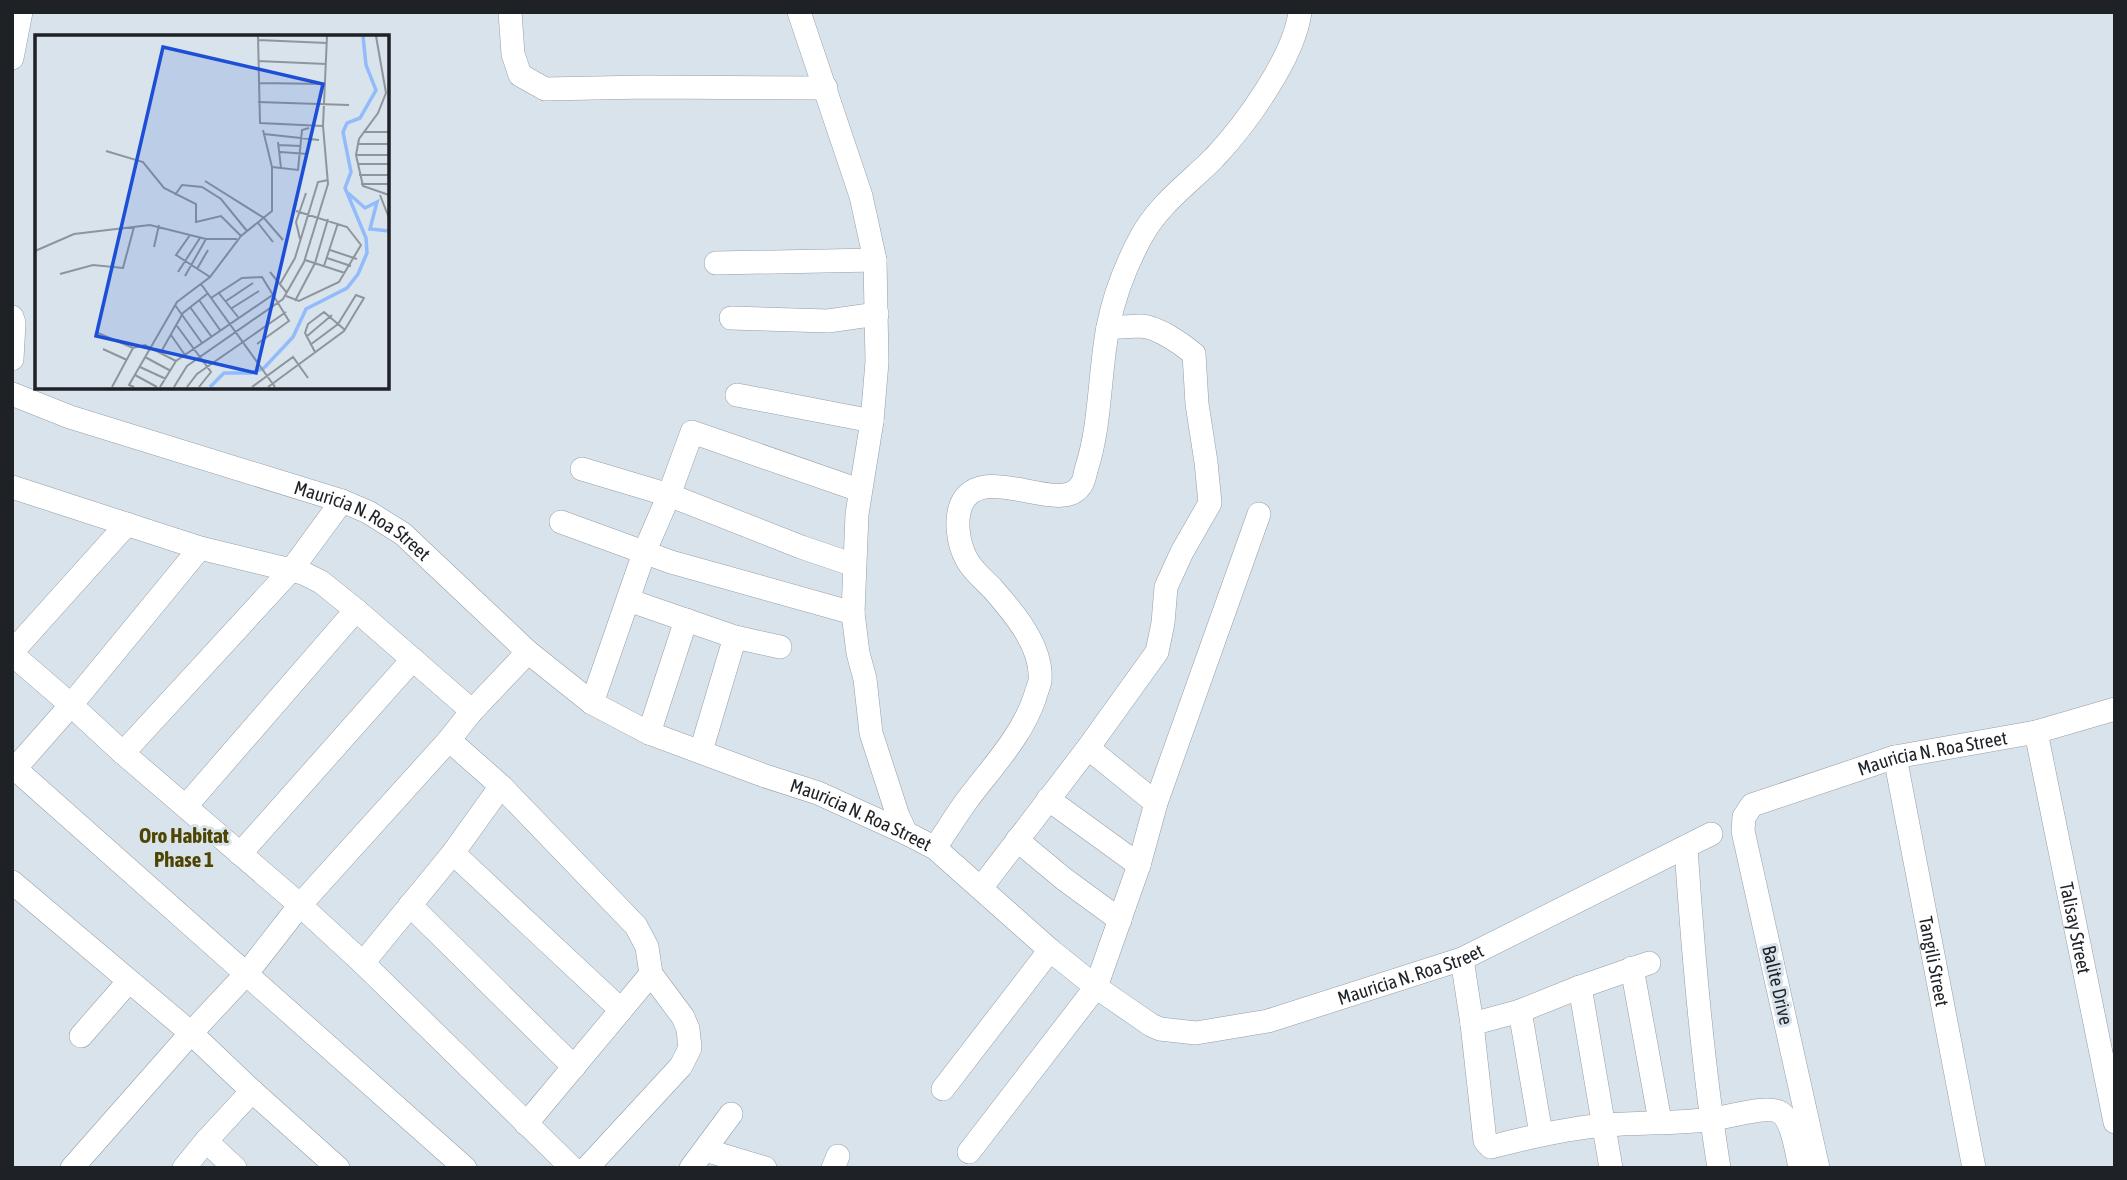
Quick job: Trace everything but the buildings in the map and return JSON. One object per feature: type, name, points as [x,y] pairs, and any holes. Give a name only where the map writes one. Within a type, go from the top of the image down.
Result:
[{"type":"street","points":[[12,58],[20,12]]},
{"type":"street","points":[[510,12],[513,54],[520,75],[545,89],[826,88]]},
{"type":"street","points":[[799,12],[861,196],[874,260],[877,362],[872,421],[859,490],[853,613],[871,733],[906,833]]},
{"type":"street","points":[[935,848],[967,800],[1003,756],[1030,710],[1040,682],[1037,652],[1005,603],[967,560],[959,538],[958,517],[965,498],[980,488],[1000,486],[1060,496],[1073,493],[1081,486],[1091,454],[1108,327],[1123,277],[1142,235],[1157,212],[1213,159],[1239,129],[1279,71],[1290,48],[1300,12]]},
{"type":"street","points":[[716,263],[874,260]]},
{"type":"street","points":[[731,318],[828,321],[877,314]]},
{"type":"street","points":[[12,317],[12,359]]},
{"type":"street","points":[[981,888],[1157,652],[1166,587],[1210,503],[1197,404],[1194,354],[1179,341],[1143,326],[1108,327]]},
{"type":"street","name":"Mauricia N. Roa Street","points":[[12,394],[70,417],[342,501],[368,513],[403,534],[528,652],[592,703],[649,733],[818,793],[935,848],[1096,987],[1160,1029],[1196,1033],[1268,1021],[1462,959],[1711,834]]},
{"type":"street","points":[[737,395],[872,421]]},
{"type":"street","points":[[592,703],[644,552],[692,432],[859,490]]},
{"type":"street","points":[[582,470],[669,495],[854,565]]},
{"type":"street","points":[[12,487],[200,548],[292,569],[321,582],[472,711]]},
{"type":"street","points":[[123,753],[292,569],[342,501]]},
{"type":"street","points":[[969,1152],[1096,987],[1139,865],[1156,803],[1259,514]]},
{"type":"street","points":[[561,522],[671,562],[853,613]]},
{"type":"street","points":[[127,524],[12,653],[123,753],[300,905],[572,1168]]},
{"type":"street","points":[[200,548],[71,705],[13,769],[465,1168]]},
{"type":"street","points":[[628,600],[735,637],[780,647]]},
{"type":"street","points":[[186,806],[356,610]]},
{"type":"street","points":[[649,733],[686,620]]},
{"type":"street","points":[[701,751],[735,637]]},
{"type":"street","points":[[72,1168],[247,973],[300,905],[472,711],[528,652]]},
{"type":"street","points":[[240,854],[413,659]]},
{"type":"street","name":"Mauricia N. Roa Street","points":[[1752,805],[1895,757],[2036,732],[2115,709]]},
{"type":"street","name":"Talisay Street","points":[[2036,732],[2115,1122]]},
{"type":"street","points":[[449,740],[501,786],[636,926],[647,947],[651,974],[683,1017],[688,1029],[690,1048],[681,1066],[587,1168]]},
{"type":"street","points":[[1088,748],[1156,803]]},
{"type":"street","name":"Tangili Street","points":[[1895,757],[1974,1168]]},
{"type":"street","points":[[363,963],[453,853],[501,786]]},
{"type":"street","points":[[1048,799],[1139,865]]},
{"type":"street","name":"Balite Drive","points":[[1752,805],[1744,817],[1743,831],[1818,1168]]},
{"type":"street","points":[[1017,840],[1064,879],[1120,919]]},
{"type":"street","points":[[1686,847],[1691,925],[1711,1119],[1719,1168]]},
{"type":"street","points":[[453,853],[621,1010]]},
{"type":"street","points":[[12,882],[191,1033],[338,1168]]},
{"type":"street","points":[[410,905],[573,1067]]},
{"type":"street","points":[[943,1089],[1051,950]]},
{"type":"street","points":[[1462,959],[1487,1145],[1491,1147],[1541,1134],[1604,1125],[1711,1119],[1776,1110],[1784,1114],[1790,1126],[1800,1168]]},
{"type":"street","points":[[1472,1024],[1520,1011],[1640,965],[1660,1121]]},
{"type":"street","points":[[526,1124],[651,974]]},
{"type":"street","points":[[81,1036],[129,981]]},
{"type":"street","points":[[1580,987],[1611,1168]]},
{"type":"street","points":[[1520,1011],[1541,1134]]},
{"type":"street","points":[[184,1168],[252,1091]]},
{"type":"street","points":[[730,1114],[698,1159],[765,1168]]},
{"type":"street","points":[[206,1140],[235,1168]]},
{"type":"district","name":"Oro Habitat Phase 1","points":[[184,847]]}]
